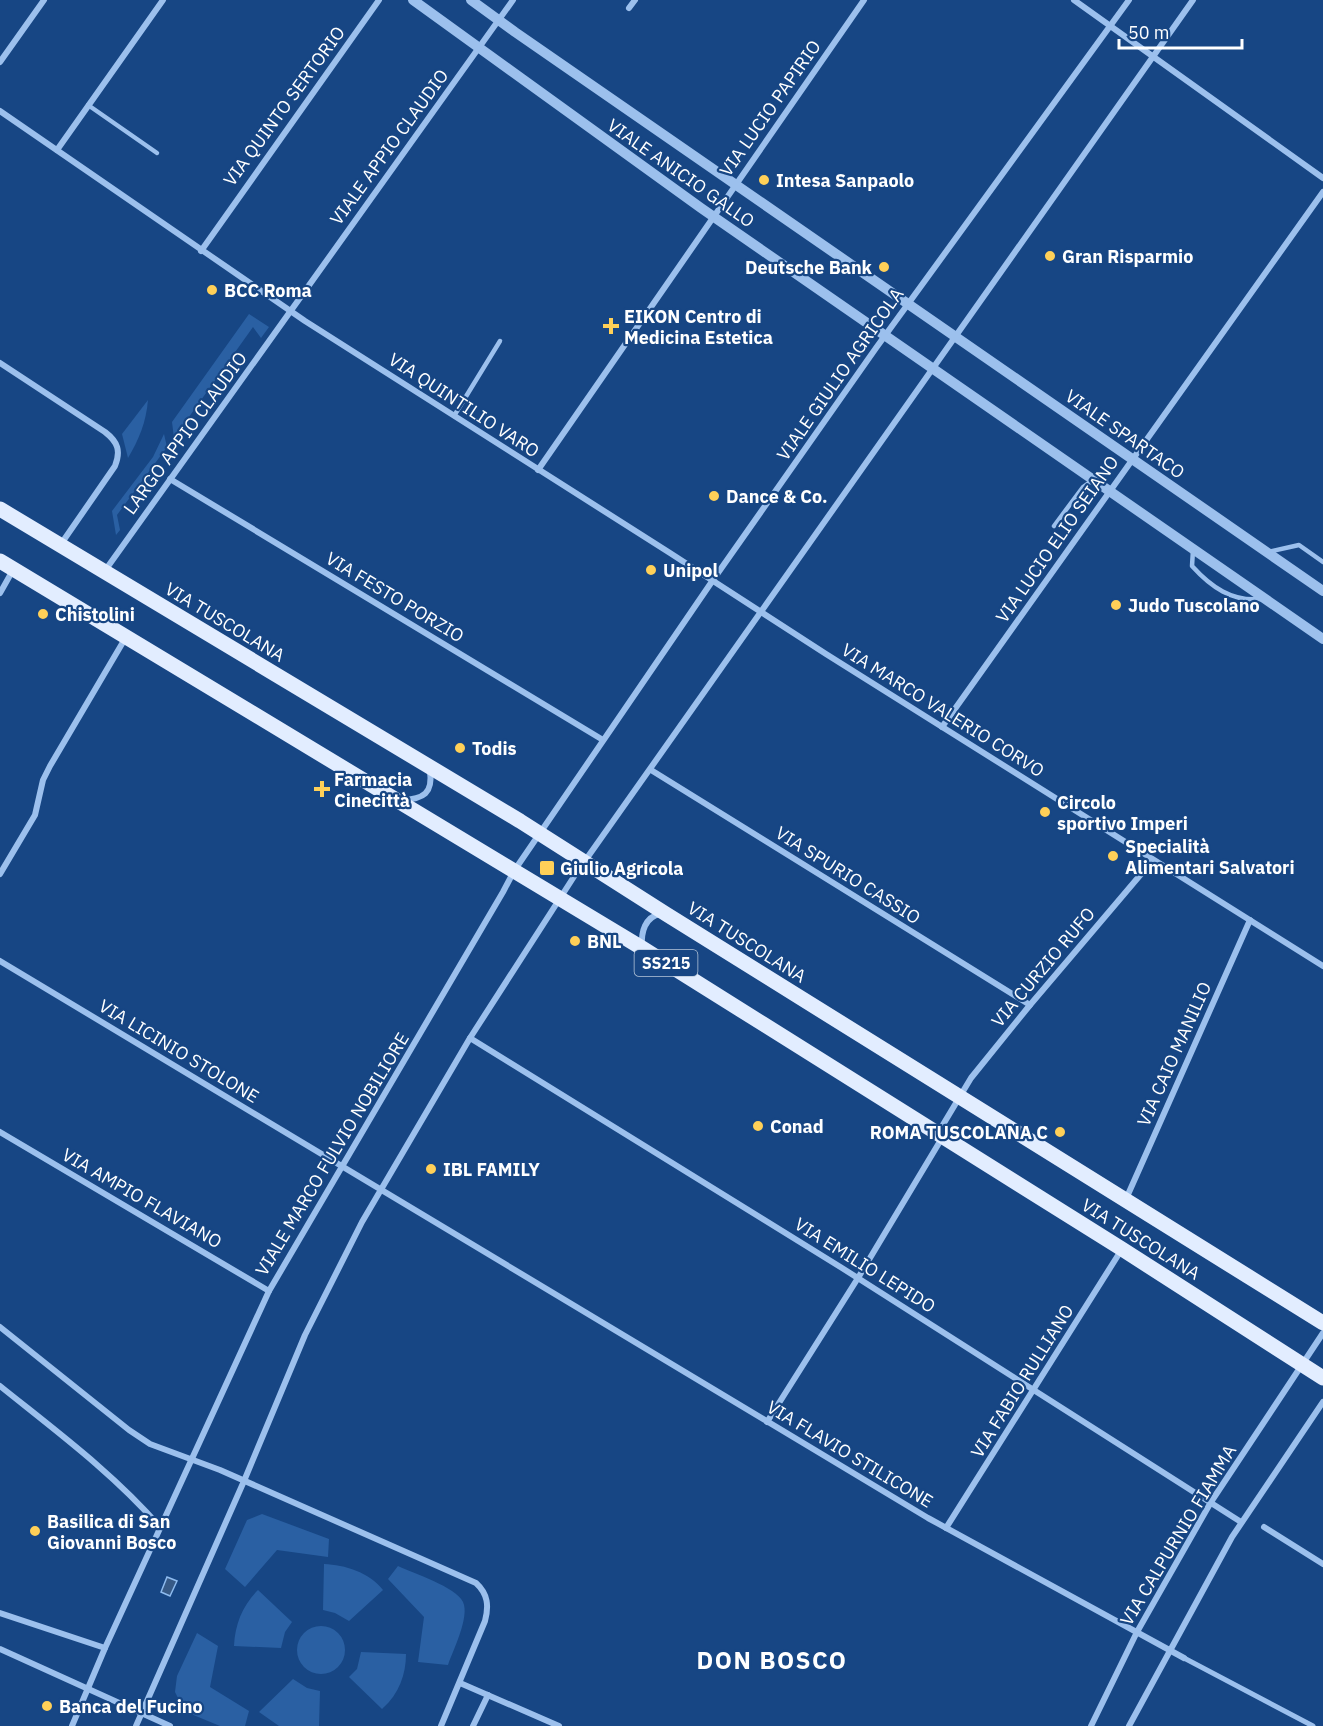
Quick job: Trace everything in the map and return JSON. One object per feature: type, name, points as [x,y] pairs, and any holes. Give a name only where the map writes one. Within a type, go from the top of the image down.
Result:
[{"type":"main road","name":"VIA TUSCOLANA","points":[[0,508],[539,833],[666,915],[961,1096],[1323,1323]]},
{"type":"main road","name":"VIA TUSCOLANA","points":[[0,561],[642,948],[1323,1378]]},
{"type":"street","points":[[0,62],[44,0]]},
{"type":"street","points":[[0,111],[57,150],[163,0]]},
{"type":"street","name":"VIA QUINTO SERTORIO","points":[[201,251],[379,0]]},
{"type":"street","name":"VIALE ANICIO GALLO","points":[[413,0],[713,216],[934,368]]},
{"type":"street","name":"VIALE ANICIO GALLO","points":[[471,0],[907,304]]},
{"type":"street","name":"VIALE APPIO CLAUDIO","points":[[290,312],[513,0]]},
{"type":"street","points":[[629,8],[635,0]]},
{"type":"street","name":"VIA LUCIO PAPIRIO","points":[[538,470],[864,0]]},
{"type":"street","points":[[1074,0],[1323,178]]},
{"type":"street","name":"VIALE GIULIO AGRICOLA","points":[[539,833],[907,304],[1128,0]]},
{"type":"street","points":[[136,1726],[244,1481],[305,1335],[362,1222],[470,1038],[584,862],[1194,0]]},
{"type":"street","name":"VIA QUINTILIO VARO","points":[[57,150],[290,312],[761,612]]},
{"type":"street","name":"VIA LUCIO ELIO SEIANO","points":[[942,727],[1323,192]]},
{"type":"street","name":"VIALE SPARTACO","points":[[907,304],[1323,591]]},
{"type":"street","name":"LARGO APPIO CLAUDIO","points":[[104,572],[290,312]]},
{"type":"street","name":"LARGO APPIO CLAUDIO","points":[[0,363],[105,432],[115,441],[118,448],[117,460],[61,545]]},
{"type":"street","points":[[934,368],[1323,639]]},
{"type":"street","name":"VIA FESTO PORZIO","points":[[170,479],[603,740]]},
{"type":"street","points":[[0,593],[14,570]]},
{"type":"street","name":"VIA MARCO VALERIO CORVO","points":[[761,612],[1323,966]]},
{"type":"street","points":[[0,874],[34,815],[43,780],[50,766],[126,636]]},
{"type":"street","points":[[398,800],[414,799],[427,793],[431,786],[430,769]]},
{"type":"street","name":"VIA SPURIO CASSIO","points":[[651,770],[1030,1005]]},
{"type":"street","points":[[514,871],[539,833]]},
{"type":"street","name":"VIA CURZIO RUFO","points":[[961,1096],[971,1078],[1030,1005],[1153,860]]},
{"type":"street","name":"VIALE MARCO FULVIO NOBILIORE","points":[[88,1688],[268,1291],[498,902],[514,871]]},
{"type":"street","name":"VIA TUSCOLANA","points":[[642,948],[642,934],[647,922],[654,915],[666,915]]},
{"type":"street","name":"VIA CAIO MANILIO","points":[[1126,1200],[1250,920]]},
{"type":"street","name":"VIA LICINIO STOLONE","points":[[0,961],[382,1190]]},
{"type":"street","name":"VIA EMILIO LEPIDO","points":[[470,1038],[858,1278],[1241,1522]]},
{"type":"street","points":[[767,1422],[858,1278],[961,1096]]},
{"type":"street","name":"VIA AMPIO FLAVIANO","points":[[0,1132],[268,1291]]},
{"type":"street","name":"VIA FLAVIO STILICONE","points":[[382,1190],[946,1528],[1169,1651],[1313,1726]]},
{"type":"street","name":"VIA FABIO RULLIANO","points":[[946,1528],[1122,1249]]},
{"type":"street","points":[[0,1327],[136,1436],[150,1444],[244,1481],[466,1577],[481,1587],[487,1597],[487,1614],[441,1726]]},
{"type":"street","name":"VIA CALPURNIO FIAMMA","points":[[1091,1726],[1137,1632],[1211,1502],[1323,1333]]},
{"type":"street","points":[[0,1386],[104,1469],[160,1527]]},
{"type":"street","points":[[1129,1726],[1241,1522],[1323,1402]]},
{"type":"street","points":[[1264,1527],[1322,1560]]},
{"type":"street","points":[[0,1613],[105,1648]]},
{"type":"street","points":[[0,1649],[170,1726]]},
{"type":"street","points":[[460,1683],[560,1726]]},
{"type":"street","points":[[72,1726],[88,1688]]},
{"type":"street","points":[[473,1726],[488,1695]]},
{"type":"lane","points":[[89,103],[157,153]]},
{"type":"lane","points":[[454,416],[500,341]]},
{"type":"lane","points":[[1054,526],[1083,487],[1093,480]]},
{"type":"lane","points":[[1268,552],[1299,545],[1323,562]]},
{"type":"lane","points":[[1193,548],[1192,566],[1201,576],[1233,598],[1247,601],[1266,599]]},
{"type":"shaded area","points":[[249,314],[269,327],[261,338],[253,327],[174,438],[172,422]]},
{"type":"shaded area","points":[[148,400],[146,416],[128,458],[122,434]]},
{"type":"shaded area","points":[[164,434],[167,447],[117,515],[120,530],[116,535],[112,511],[153,457]]},
{"type":"shaded area","points":[[262,1514],[329,1539],[328,1557],[277,1550],[245,1587],[225,1569],[247,1520]]},
{"type":"shaded area","points":[[324,1564],[340,1566],[364,1574],[383,1590],[349,1621],[335,1613],[323,1610]]},
{"type":"shaded area","points":[[398,1566],[443,1586],[459,1596],[463,1602],[465,1608],[463,1625],[448,1665],[418,1662],[424,1617],[388,1579]]},
{"type":"shaded area","points":[[167,1577],[177,1581],[170,1596],[161,1592]]},
{"type":"shaded area","points":[[258,1590],[292,1622],[285,1632],[281,1648],[234,1646],[241,1615]]},
{"type":"shaded area","points":[[316,1626],[326,1626],[341,1636],[345,1650],[344,1659],[335,1670],[326,1674],[316,1674],[301,1664],[297,1655],[297,1645],[307,1630]]},
{"type":"shaded area","points":[[197,1633],[218,1646],[210,1687],[249,1711],[245,1726],[220,1726],[191,1714],[183,1708],[175,1692],[177,1676]]},
{"type":"shaded area","points":[[361,1652],[406,1654],[405,1669],[400,1683],[382,1709],[349,1677],[357,1669]]},
{"type":"shaded area","points":[[293,1679],[307,1688],[320,1691],[319,1726],[279,1726],[259,1712]]},
{"type":"place","name":"Intesa Sanpaolo","points":[[764,180]]},
{"type":"place","name":"Gran Risparmio","points":[[1050,256]]},
{"type":"place","name":"Deutsche Bank","points":[[884,267]]},
{"type":"place","name":"BCC Roma","points":[[212,290]]},
{"type":"place","name":"EIKON Centro di Medicina Estetica","points":[[611,326]]},
{"type":"place","name":"Dance & Co.","points":[[714,496]]},
{"type":"place","name":"Unipol","points":[[651,570]]},
{"type":"place","name":"Judo Tuscolano","points":[[1116,605]]},
{"type":"place","name":"Chistolini","points":[[43,614]]},
{"type":"place","name":"Todis","points":[[460,748]]},
{"type":"place","name":"Farmacia Cinecittà","points":[[322,789]]},
{"type":"place","name":"Circolo sportivo Imperi","points":[[1045,812]]},
{"type":"place","name":"Specialità Alimentari Salvatori","points":[[1113,856]]},
{"type":"place","name":"Giulio Agricola","points":[[547,868]]},
{"type":"place","name":"BNL","points":[[575,941]]},
{"type":"place","name":"Conad","points":[[758,1126]]},
{"type":"place","name":"ROMA TUSCOLANA C","points":[[1060,1132]]},
{"type":"place","name":"IBL FAMILY","points":[[431,1169]]},
{"type":"place","name":"Basilica di San Giovanni Bosco","points":[[35,1531]]},
{"type":"place","name":"Banca del Fucino","points":[[47,1706]]},
{"type":"district","name":"DON BOSCO","points":[[772,1660]]}]
